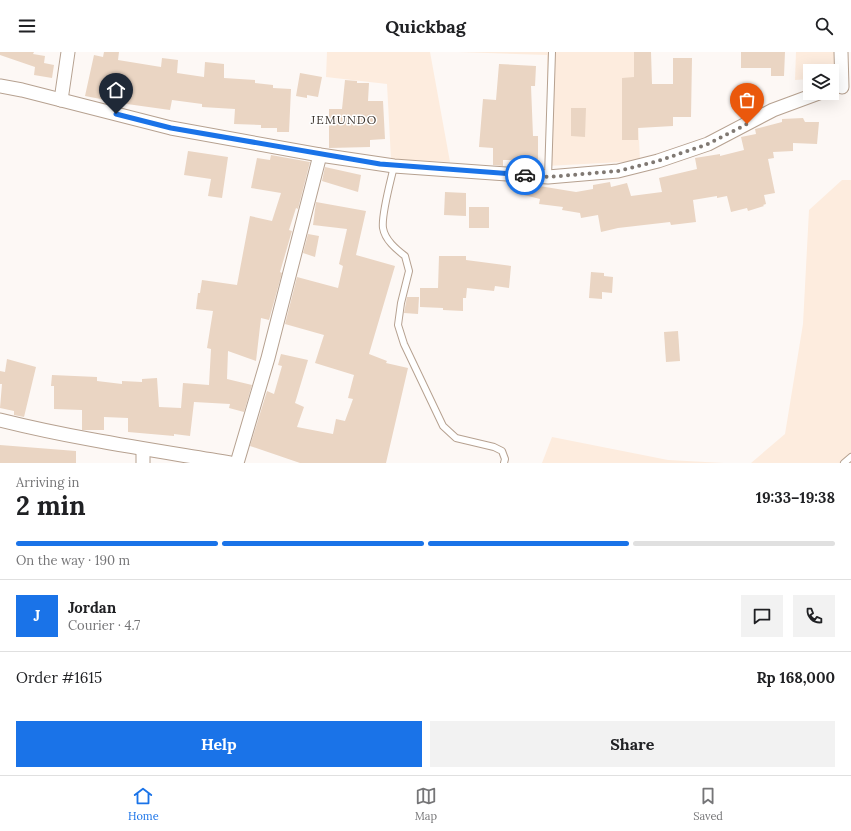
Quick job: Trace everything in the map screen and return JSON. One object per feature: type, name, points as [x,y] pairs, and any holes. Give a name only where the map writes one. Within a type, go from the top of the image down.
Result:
[{"type":"street","points":[[61,100],[68,52]]},
{"type":"street","points":[[841,52],[842,87]]},
{"type":"street","points":[[0,86],[171,128],[320,155],[394,166],[548,177],[618,171],[658,161],[708,144],[773,110],[803,99]]},
{"type":"street","points":[[237,463],[268,358],[320,155]]},
{"type":"street","points":[[0,420],[143,450],[169,452],[230,463]]},
{"type":"street","points":[[142,463],[143,450]]},
{"type":"lane","points":[[548,177],[552,52]]},
{"type":"lane","points":[[394,166],[385,207],[383,228],[392,246],[406,256],[408,271],[398,325],[404,344],[443,426],[456,438],[502,451],[505,459],[504,463]]},
{"type":"lane","points":[[844,463],[851,457]]},
{"type":"shaded area","points":[[327,52],[430,52],[450,162],[391,159],[387,84],[326,77]]},
{"type":"shaded area","points":[[458,52],[635,52],[640,161],[547,166],[547,55]]},
{"type":"shaded area","points":[[796,52],[848,52],[845,77],[839,77],[839,64],[803,64],[803,79],[795,80]]},
{"type":"shaded area","points":[[842,180],[851,180],[851,463],[751,463],[785,434],[803,324],[809,210]]},
{"type":"shaded area","points":[[552,437],[668,460],[724,463],[542,463]]},
{"type":"building","points":[[0,52],[34,52],[33,54],[45,56],[44,63],[54,65],[52,78],[34,75],[35,67],[0,55]]},
{"type":"building","points":[[104,52],[119,52],[118,60],[161,67],[162,58],[178,60],[177,73],[204,77],[205,62],[224,64],[224,78],[255,80],[255,83],[273,85],[273,88],[291,89],[289,132],[277,132],[277,128],[261,128],[261,125],[234,124],[235,109],[202,107],[202,104],[172,100],[170,110],[85,96],[94,55],[103,57]]},
{"type":"building","points":[[634,52],[651,52],[652,84],[673,84],[673,58],[692,58],[691,117],[673,117],[673,126],[638,128],[638,140],[622,140],[622,78],[634,77]]},
{"type":"building","points":[[741,52],[785,52],[784,76],[771,76],[771,68],[741,68]]},
{"type":"building","points":[[499,64],[536,66],[535,86],[531,86],[533,136],[538,136],[538,160],[503,160],[503,166],[493,165],[493,148],[479,147],[483,99],[496,100]]},
{"type":"building","points":[[300,73],[322,77],[318,97],[307,95],[307,98],[296,96]]},
{"type":"building","points":[[345,80],[357,81],[357,83],[369,83],[368,101],[383,101],[385,139],[370,140],[370,147],[329,148],[329,109],[342,109]]},
{"type":"building","points":[[571,108],[586,108],[585,137],[571,136]]},
{"type":"building","points":[[803,118],[805,122],[819,122],[817,144],[793,143],[793,151],[773,152],[774,158],[768,159],[775,193],[764,195],[766,204],[763,205],[764,206],[748,211],[747,208],[731,212],[727,196],[717,198],[717,196],[693,200],[696,222],[671,225],[670,222],[618,228],[601,232],[598,215],[581,218],[580,213],[562,210],[563,207],[539,204],[540,199],[524,195],[527,184],[576,192],[593,189],[593,185],[610,182],[611,187],[627,183],[631,196],[662,192],[659,178],[697,169],[695,158],[720,154],[720,156],[744,150],[741,137],[756,134],[755,129],[782,122],[782,119]]},
{"type":"building","points":[[188,151],[228,157],[222,198],[208,196],[211,179],[184,175]]},
{"type":"building","points":[[271,155],[310,162],[298,209],[296,208],[289,230],[292,231],[280,272],[282,273],[269,320],[261,318],[256,361],[228,351],[227,379],[252,385],[244,412],[229,408],[230,404],[194,402],[190,436],[174,434],[174,436],[128,432],[128,418],[104,417],[104,430],[82,430],[82,410],[54,409],[54,386],[51,386],[52,375],[97,377],[97,381],[122,384],[122,381],[142,382],[142,379],[157,378],[159,407],[181,408],[183,383],[209,385],[211,349],[207,348],[213,311],[196,309],[198,293],[200,293],[202,280],[237,285],[250,216],[272,221],[281,193],[251,188],[257,158],[270,160]]},
{"type":"building","points":[[325,167],[361,175],[358,192],[322,181]]},
{"type":"building","points":[[445,192],[466,193],[466,216],[444,215]]},
{"type":"building","points":[[316,202],[366,211],[356,255],[395,266],[369,354],[387,361],[386,363],[408,368],[386,463],[300,463],[250,446],[267,391],[274,394],[282,366],[278,365],[281,354],[308,360],[295,403],[304,407],[297,427],[333,434],[336,419],[345,421],[353,399],[348,398],[354,375],[315,363],[324,335],[285,324],[297,277],[338,288],[343,266],[339,264],[347,229],[313,225]]},
{"type":"building","points":[[469,207],[489,207],[489,228],[469,228]]},
{"type":"building","points":[[308,234],[319,236],[315,257],[303,253]]},
{"type":"building","points":[[439,256],[466,256],[466,260],[511,266],[509,288],[495,286],[494,291],[467,288],[466,298],[463,298],[463,311],[420,307],[420,288],[438,288]]},
{"type":"building","points":[[591,272],[604,273],[604,276],[613,277],[612,293],[602,292],[602,299],[589,298]]},
{"type":"building","points":[[407,297],[419,297],[418,314],[404,313]]},
{"type":"building","points":[[678,331],[680,361],[666,362],[664,332]]},
{"type":"building","points":[[7,359],[36,367],[24,417],[14,415],[14,411],[0,408],[2,384],[0,384],[0,371],[5,372]]},
{"type":"building","points":[[0,445],[76,451],[76,463],[0,463]]},
{"type":"way so far","points":[[525,175],[548,177],[618,171],[658,161],[708,144],[747,124]]},
{"type":"district","name":"JEMUNDO","points":[[344,120]]},
{"type":"route","points":[[116,114],[171,128],[320,155],[380,164],[525,175]]}]
